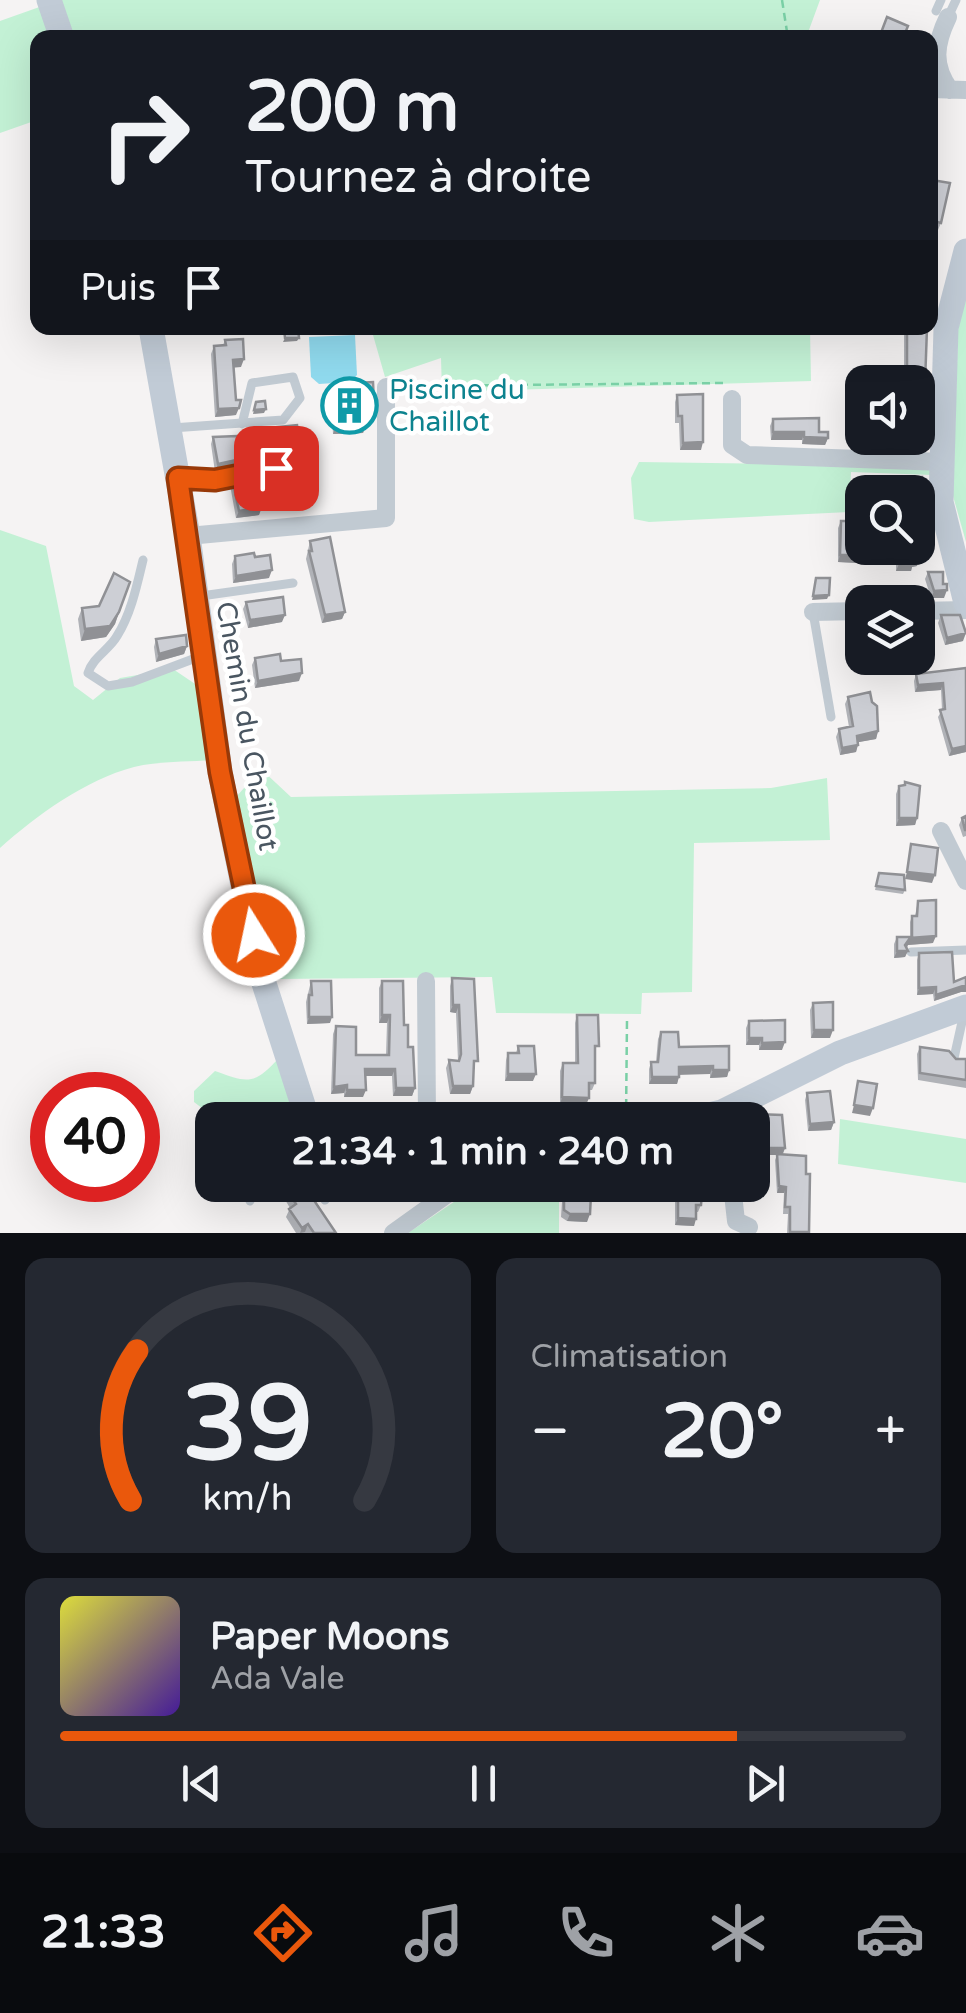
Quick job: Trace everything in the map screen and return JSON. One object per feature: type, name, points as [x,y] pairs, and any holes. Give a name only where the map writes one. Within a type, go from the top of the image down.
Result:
[{"type":"street","points":[[49,0],[59,30]]},
{"type":"street","points":[[938,38],[945,7]]},
{"type":"street","points":[[938,70],[958,90]]},
{"type":"street","points":[[935,609],[966,606],[941,502],[946,328],[966,252]]},
{"type":"street","name":"Chemin du Chaillot","points":[[153,335],[188,536],[220,772],[262,974],[303,1102]]},
{"type":"street","points":[[188,536],[386,518],[386,387]]},
{"type":"street","points":[[732,399],[732,446],[746,455],[942,462]]},
{"type":"street","points":[[813,612],[845,612]]},
{"type":"street","points":[[941,831],[966,881]]},
{"type":"street","points":[[426,981],[427,1102]]},
{"type":"street","points":[[748,1102],[840,1053],[963,1008]]},
{"type":"street","points":[[393,1233],[436,1202]]},
{"type":"street","points":[[734,1202],[736,1227]]},
{"type":"lane","points":[[169,428],[242,424],[283,420],[300,398],[292,378],[252,383],[242,424]]},
{"type":"lane","points":[[178,478],[215,480],[276,468]]},
{"type":"lane","points":[[143,560],[134,596],[117,636],[91,664],[88,673],[108,686],[132,682],[204,655]]},
{"type":"lane","points":[[196,597],[293,583]]},
{"type":"lane","points":[[813,612],[831,718]]},
{"type":"lane","points":[[911,952],[966,950]]},
{"type":"lane","points":[[954,1058],[963,1008]]},
{"type":"path","points":[[782,0],[787,30]]},
{"type":"path","points":[[386,387],[730,383],[732,399]]},
{"type":"path","points":[[626,1102],[627,1020]]},
{"type":"green space","points":[[49,0],[820,0],[809,30],[60,30]]},
{"type":"green space","points":[[45,5],[53,30],[30,30],[30,122],[0,133],[0,21]]},
{"type":"green space","points":[[966,296],[966,542],[953,496],[958,330]]},
{"type":"green space","points":[[373,335],[810,335],[811,381],[442,392],[441,358],[385,377]]},
{"type":"green space","points":[[639,462],[931,466],[932,475],[851,472],[845,475],[845,512],[649,522],[634,519],[631,478]]},
{"type":"green space","points":[[0,530],[46,546],[74,686],[93,700],[120,678],[173,669],[201,688],[212,760],[134,767],[98,780],[62,800],[0,848]]},
{"type":"green space","points":[[261,769],[291,797],[771,788],[827,778],[830,840],[694,843],[692,992],[642,993],[641,1014],[496,1013],[492,977],[278,979],[258,907],[236,797]]},
{"type":"green space","points":[[278,1059],[293,1102],[194,1102],[194,1091],[215,1071],[250,1079],[263,1074]]},
{"type":"green space","points":[[840,1119],[966,1139],[966,1183],[838,1164]]},
{"type":"green space","points":[[454,1202],[559,1202],[559,1233],[408,1233]]},
{"type":"water","points":[[355,335],[357,375],[350,382],[319,384],[311,377],[309,337]]},
{"type":"building","points":[[887,17],[908,26],[906,30],[882,30]]},
{"type":"building","points":[[938,181],[950,183],[941,223],[938,222]]},
{"type":"building","points":[[907,335],[927,335],[926,365],[907,365]]},
{"type":"building","points":[[243,339],[244,359],[233,360],[239,408],[218,409],[214,346],[226,345],[225,340]]},
{"type":"building","name":"Piscine du Chaillot","points":[[373,382],[374,402],[366,403],[367,422],[337,423],[335,384]]},
{"type":"building","points":[[703,394],[703,442],[683,443],[677,395]]},
{"type":"building","points":[[265,401],[266,409],[254,410],[256,402]]},
{"type":"building","points":[[819,418],[819,432],[828,432],[828,438],[804,437],[804,432],[773,432],[773,419]]},
{"type":"building","points":[[297,425],[301,459],[287,465],[284,441],[268,442],[267,428]]},
{"type":"building","points":[[237,436],[241,459],[218,464],[213,437]]},
{"type":"building","points":[[276,474],[279,494],[261,497],[262,507],[239,511],[232,478]]},
{"type":"building","points":[[841,521],[845,521],[845,555],[840,555]]},
{"type":"building","points":[[330,537],[345,612],[325,615],[309,551],[310,541]]},
{"type":"building","points":[[254,553],[255,557],[270,555],[272,570],[236,576],[235,556]]},
{"type":"building","points":[[928,572],[943,572],[947,590],[935,591]]},
{"type":"building","points":[[114,573],[130,582],[119,612],[110,626],[85,629],[82,608],[99,606]]},
{"type":"building","points":[[816,578],[830,578],[829,595],[813,596]]},
{"type":"building","points":[[283,597],[285,615],[250,620],[246,602]]},
{"type":"building","points":[[941,615],[960,615],[966,633],[947,638]]},
{"type":"building","points":[[186,635],[187,646],[159,654],[156,639]]},
{"type":"building","points":[[280,654],[281,661],[301,659],[302,673],[258,681],[255,658]]},
{"type":"building","points":[[966,668],[966,746],[952,749],[940,710],[945,709],[943,683],[918,685],[916,675],[935,675],[935,672]]},
{"type":"building","points":[[870,692],[877,706],[878,731],[857,736],[858,745],[842,748],[839,729],[853,726],[848,697]]},
{"type":"building","points":[[905,782],[920,786],[917,818],[899,818],[899,786]]},
{"type":"building","points":[[911,844],[938,848],[935,875],[907,872]]},
{"type":"building","points":[[879,873],[904,875],[905,890],[876,886]]},
{"type":"building","points":[[936,900],[936,936],[910,938],[905,945],[908,951],[897,951],[897,937],[912,937],[912,916],[917,916],[918,901]]},
{"type":"building","points":[[952,952],[954,982],[966,977],[966,985],[936,995],[936,987],[919,988],[919,953]]},
{"type":"building","points":[[452,978],[474,979],[478,1061],[474,1061],[473,1086],[453,1086],[449,1060],[459,1061],[461,1054],[459,1005],[453,1005]]},
{"type":"building","points":[[311,981],[331,981],[332,1017],[309,1017]]},
{"type":"building","points":[[382,981],[403,981],[404,1025],[408,1025],[408,1047],[413,1047],[415,1088],[396,1088],[395,1069],[365,1069],[366,1090],[347,1090],[347,1085],[334,1087],[336,1026],[356,1027],[356,1055],[389,1055],[390,1015],[382,1015]]},
{"type":"building","points":[[833,1002],[833,1030],[814,1030],[813,1003]]},
{"type":"building","points":[[577,1015],[598,1015],[595,1083],[589,1083],[589,1098],[562,1097],[563,1063],[578,1063]]},
{"type":"building","points":[[785,1020],[785,1042],[762,1043],[762,1038],[749,1038],[749,1021]]},
{"type":"building","points":[[661,1032],[678,1032],[679,1047],[729,1046],[729,1070],[713,1070],[713,1066],[679,1067],[679,1077],[652,1077],[651,1062],[658,1062]]},
{"type":"building","points":[[518,1046],[534,1046],[536,1074],[508,1074],[508,1053],[519,1053]]},
{"type":"building","points":[[920,1047],[949,1051],[956,1059],[966,1059],[966,1080],[920,1073]]},
{"type":"building","points":[[858,1081],[877,1084],[873,1108],[854,1105]]},
{"type":"building","points":[[830,1091],[834,1122],[810,1124],[807,1093]]},
{"type":"building","points":[[770,1114],[782,1115],[785,1148],[770,1148]]},
{"type":"building","points":[[777,1154],[806,1156],[806,1174],[810,1174],[809,1232],[790,1232],[790,1207],[785,1207],[786,1187],[779,1186]]},
{"type":"building","points":[[315,1202],[336,1233],[314,1233],[308,1224],[302,1228],[289,1209],[296,1204]]},
{"type":"building","points":[[564,1202],[591,1202],[590,1214],[570,1214],[564,1210]]},
{"type":"building","points":[[678,1202],[701,1202],[696,1205],[696,1219],[678,1218]]},
{"type":"place","name":"Piscine du Chaillot","points":[[350,405]]},
{"type":"route","points":[[254,935],[220,772],[178,478],[215,480],[276,468]]}]
